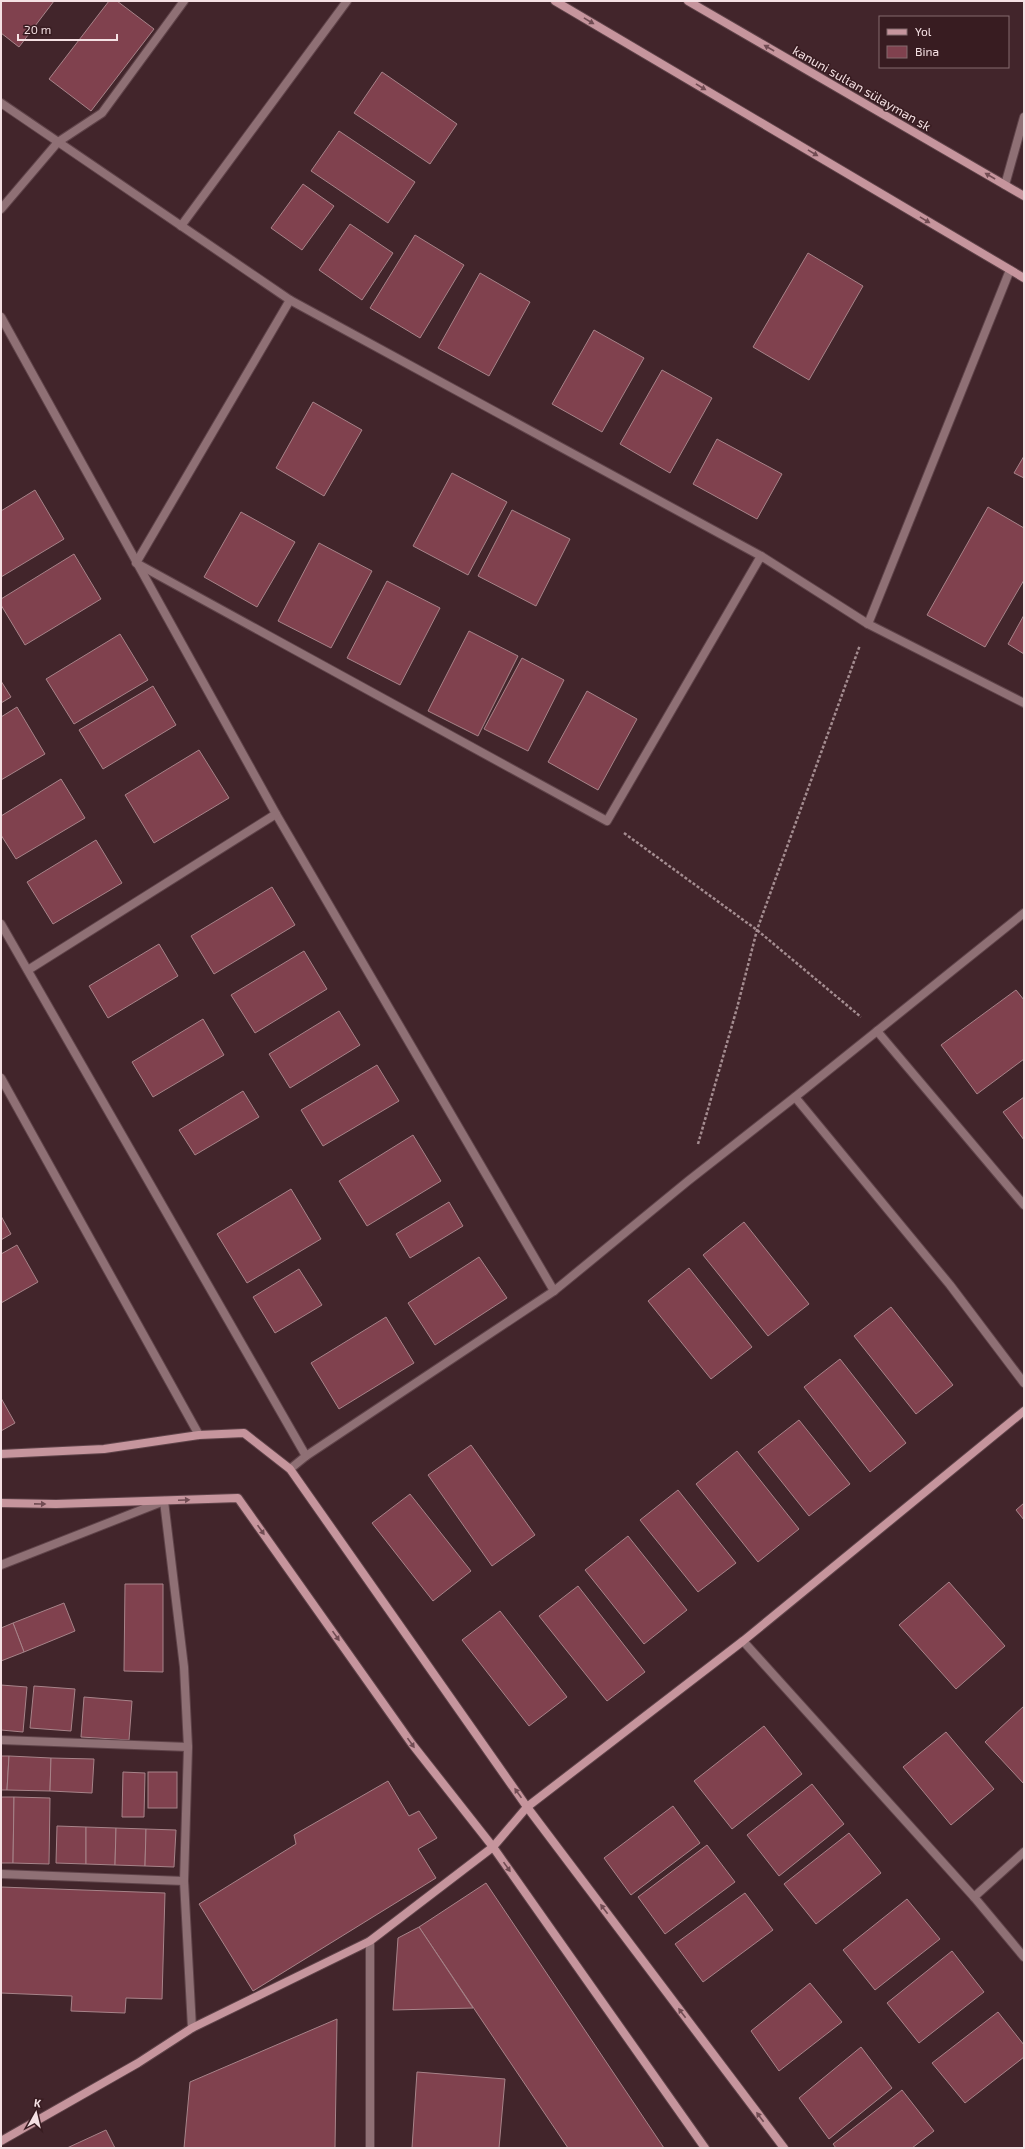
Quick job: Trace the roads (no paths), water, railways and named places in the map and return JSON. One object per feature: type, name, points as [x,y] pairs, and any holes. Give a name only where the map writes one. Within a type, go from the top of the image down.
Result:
[{"type":"street","points":[[1,209],[58,142],[102,113],[184,1]]},
{"type":"street","points":[[181,226],[347,1]]},
{"type":"street","points":[[556,1],[1024,278]]},
{"type":"street","name":"kanuni sultan sülayman sk","points":[[688,1],[1024,196]]},
{"type":"street","points":[[1,103],[290,300],[761,556],[868,624],[1024,703]]},
{"type":"street","points":[[1005,185],[1024,117]]},
{"type":"street","points":[[868,624],[1010,270]]},
{"type":"street","points":[[136,563],[290,300]]},
{"type":"street","points":[[1,317],[276,814],[554,1291]]},
{"type":"street","points":[[136,563],[608,821],[761,556]]},
{"type":"street","points":[[28,970],[276,814]]},
{"type":"street","points":[[290,1469],[306,1456],[554,1291],[688,1181],[795,1098],[1024,913]]},
{"type":"street","points":[[1,924],[306,1456]]},
{"type":"street","points":[[877,1031],[1024,1205]]},
{"type":"street","points":[[1,1078],[200,1434]]},
{"type":"street","points":[[795,1098],[950,1285],[1024,1383]]},
{"type":"street","points":[[1,2142],[138,2063],[192,2028],[370,1941],[493,1847],[527,1807],[743,1641],[1024,1411]]},
{"type":"street","points":[[1,1454],[104,1449],[200,1434],[244,1433],[290,1469],[527,1807],[784,2148]]},
{"type":"street","points":[[1,1503],[56,1504],[238,1498],[412,1744],[493,1847],[705,2148]]},
{"type":"street","points":[[1,1565],[164,1501]]},
{"type":"street","points":[[164,1501],[184,1667],[188,1747],[184,1881],[192,2028]]},
{"type":"street","points":[[743,1641],[974,1897],[1024,1957]]},
{"type":"street","points":[[1,1740],[188,1747]]},
{"type":"street","points":[[974,1897],[1024,1852]]},
{"type":"street","points":[[1,1874],[184,1881]]},
{"type":"street","points":[[370,1941],[370,2148]]}]
